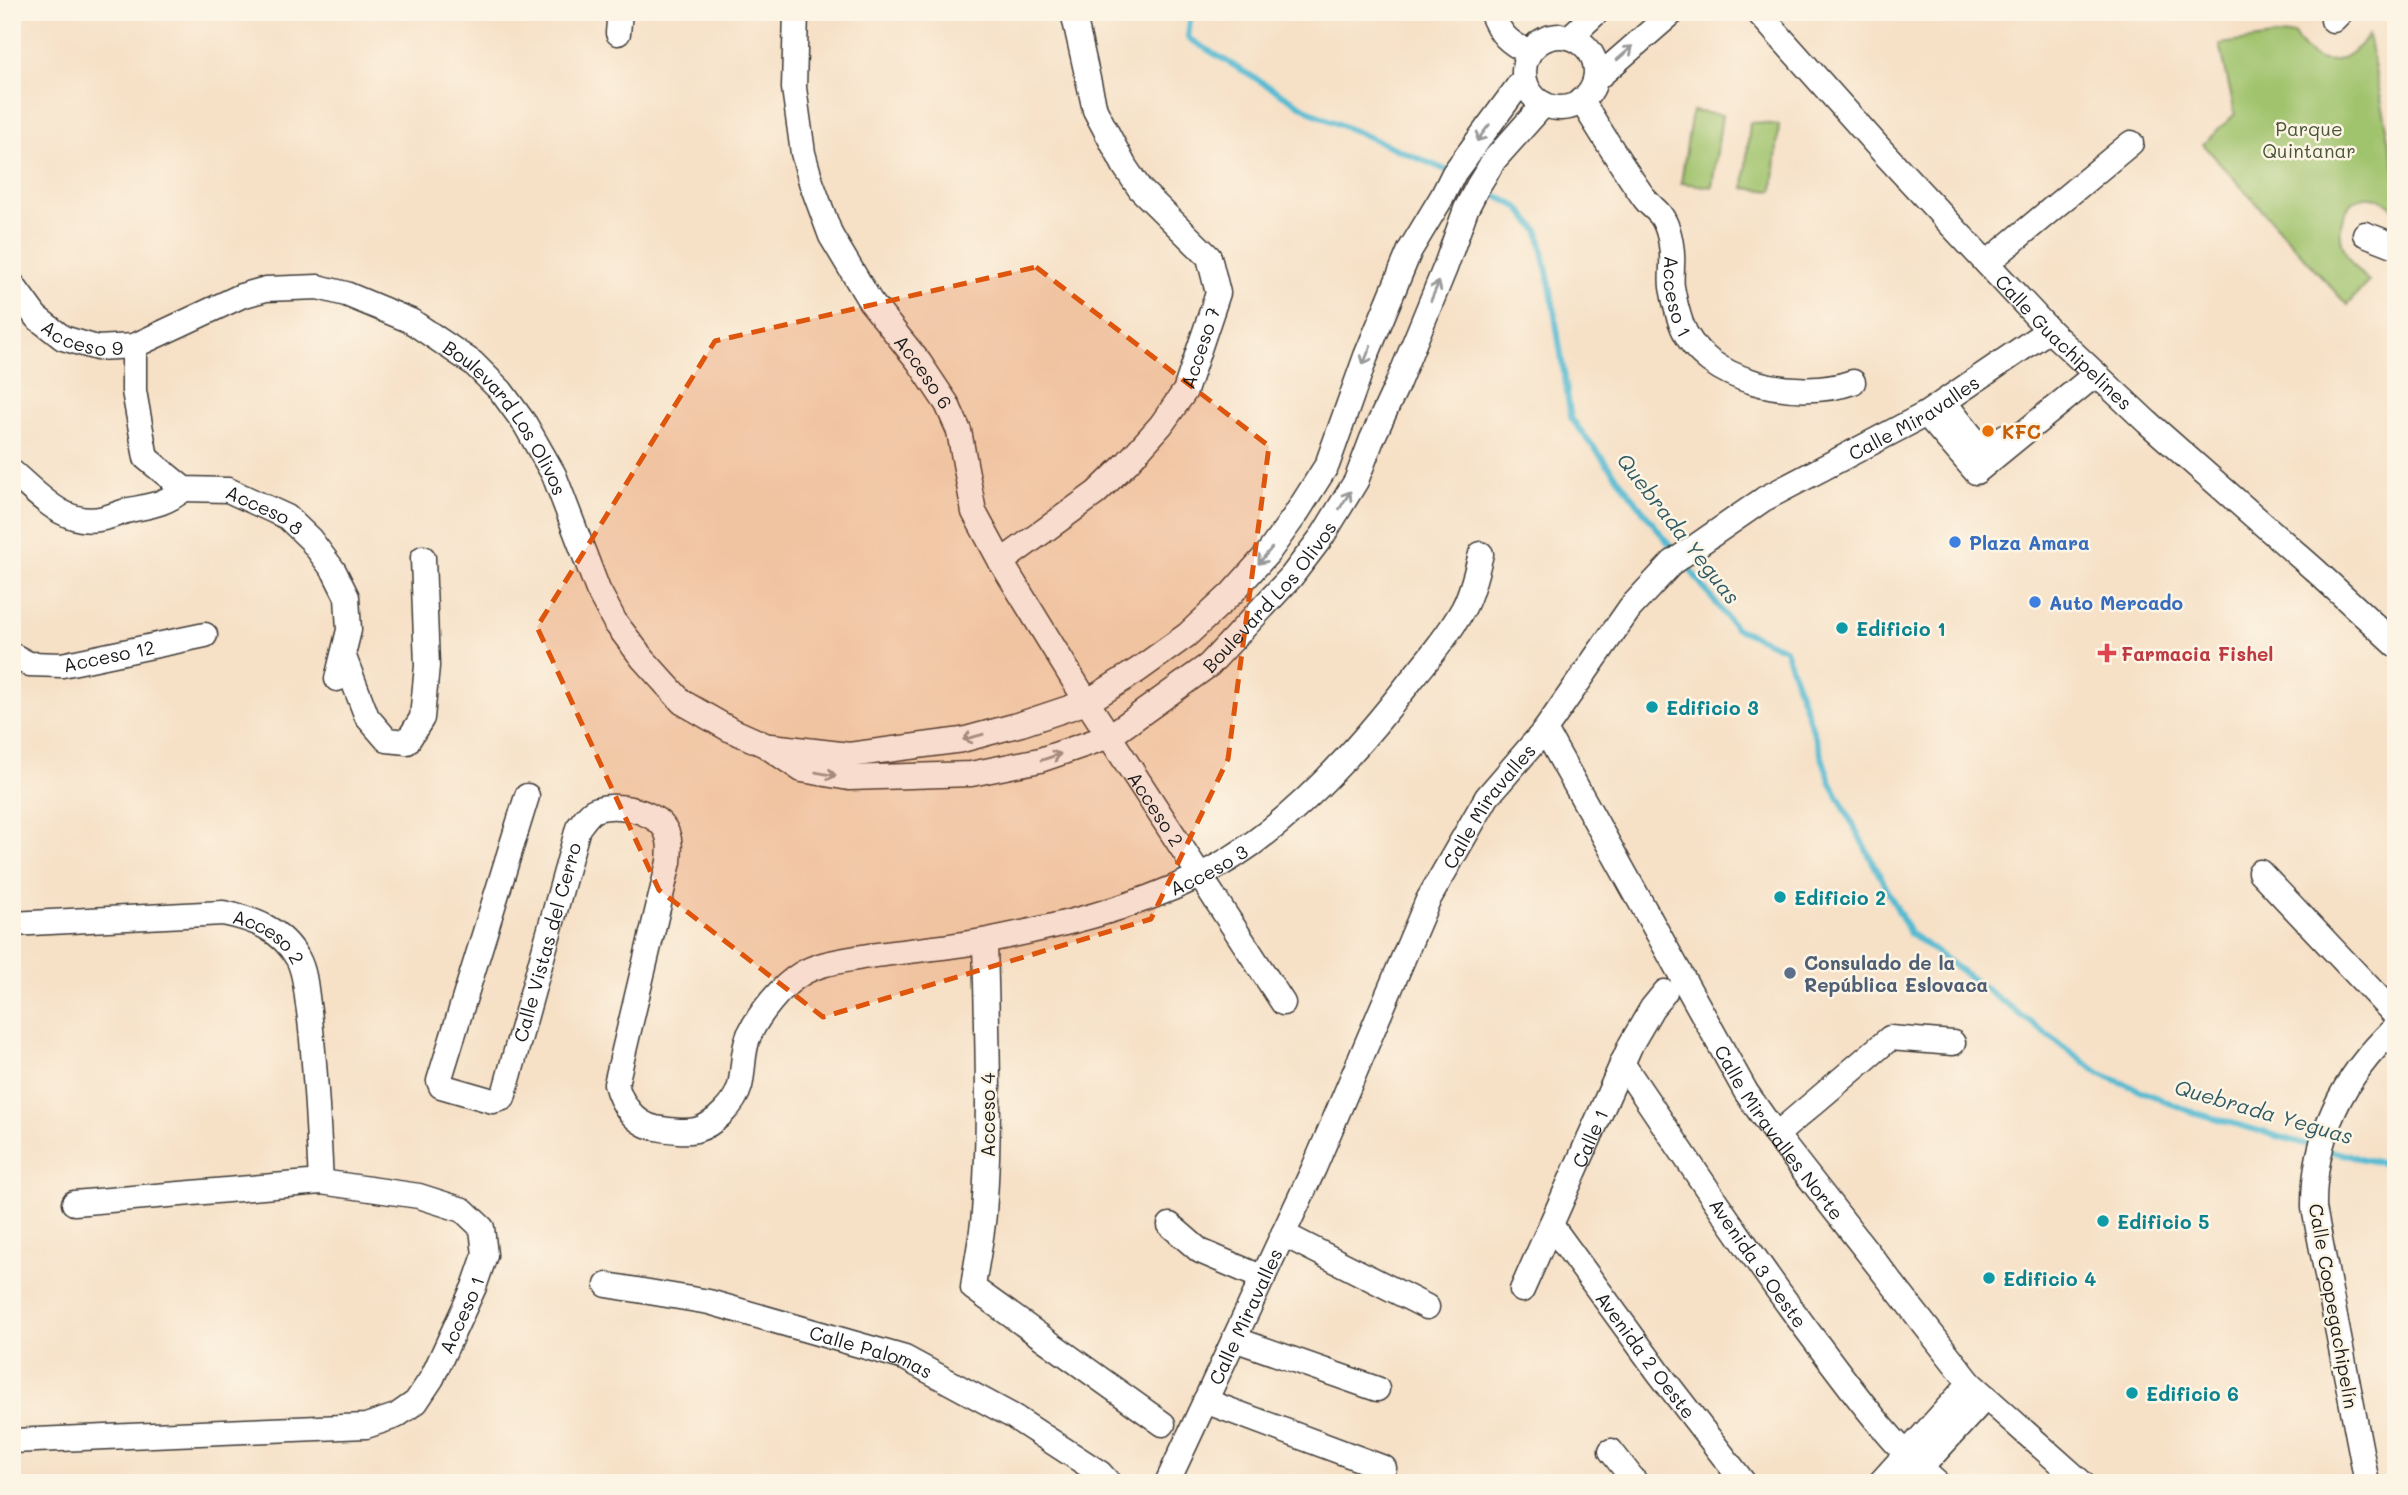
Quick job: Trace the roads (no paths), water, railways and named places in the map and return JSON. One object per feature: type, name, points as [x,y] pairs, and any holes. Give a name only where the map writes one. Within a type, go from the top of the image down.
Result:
[{"type":"street","name":"Acceso 6","points":[[796,12],[794,88],[803,153],[831,236],[870,301],[926,371],[947,404],[959,431],[974,512],[1001,562],[1099,719]]},
{"type":"street","name":"Acceso 7","points":[[1001,562],[1096,493],[1161,425],[1185,391],[1218,293],[1209,257],[1140,189],[1125,167],[1095,110],[1073,12]]},
{"type":"street","points":[[1491,12],[1511,45],[1529,52]]},
{"type":"street","points":[[1570,37],[1597,12]]},
{"type":"street","points":[[1588,90],[1596,68],[1592,56],[1579,41],[1555,36],[1540,41],[1529,52],[1524,65],[1524,78],[1528,89],[1544,104],[1563,107],[1588,90],[1673,12]]},
{"type":"street","name":"Calle Guachipelines","points":[[1758,12],[1882,152],[2049,330],[2157,432],[2396,645]]},
{"type":"street","name":"Boulevard Los Olivos","points":[[765,745],[849,755],[962,740],[1021,724],[1099,719],[1251,573],[1296,514],[1327,465],[1410,250],[1454,173],[1524,78]]},
{"type":"street","name":"Acceso 1","points":[[1588,90],[1646,202],[1662,217],[1673,261],[1671,285],[1682,325],[1702,351],[1711,360],[1759,384],[1788,389],[1823,389],[1853,382]]},
{"type":"street","name":"Boulevard Los Olivos","points":[[134,346],[241,296],[266,289],[318,287],[370,302],[411,321],[473,363],[500,391],[525,424],[554,475],[598,590],[615,622],[643,659],[682,702],[729,729],[765,745],[802,770],[849,778],[971,775],[1040,760],[1099,719],[1209,665],[1292,577],[1323,535],[1356,481],[1445,268],[1466,209],[1478,186],[1494,160],[1544,104]]},
{"type":"street","points":[[1987,263],[2131,143]]},
{"type":"street","points":[[2365,234],[2396,246]]},
{"type":"street","name":"Acceso 9","points":[[12,284],[36,317],[63,338],[97,348],[134,346]]},
{"type":"street","name":"Calle Miravalles","points":[[1167,1483],[1314,1168],[1428,900],[1487,797],[1545,730],[1630,608],[1682,555],[1764,499],[1935,408],[2049,330]]},
{"type":"street","points":[[12,472],[48,505],[74,519],[102,519],[169,501],[184,489],[146,458],[134,391],[134,346]]},
{"type":"street","points":[[1935,408],[1984,452],[2093,371]]},
{"type":"street","points":[[1343,418],[1372,439]]},
{"type":"street","name":"Acceso 8","points":[[184,489],[228,490],[287,517],[310,539],[334,570],[347,597],[349,630],[340,668],[367,717],[387,740],[407,742],[422,718],[427,666],[423,558]]},
{"type":"street","name":"Acceso 3","points":[[800,974],[828,963],[985,940],[1079,920],[1161,894],[1200,876],[1250,846],[1309,795],[1355,750],[1442,641],[1464,607],[1481,554]]},
{"type":"street","name":"Acceso 12","points":[[12,655],[29,664],[62,665],[205,635]]},
{"type":"street","name":"Acceso 2","points":[[1099,719],[1283,1003]]},
{"type":"street","name":"Calle Miravalles Norte","points":[[1545,730],[1746,1092],[1776,1135],[1978,1390],[2082,1483]]},
{"type":"street","name":"Calle Vistas del Cerro","points":[[527,796],[439,1081],[441,1086],[493,1101],[503,1098],[578,828],[590,813],[606,806],[624,807],[654,818],[664,827],[670,844],[669,862],[617,1071],[616,1084],[621,1100],[635,1118],[649,1127],[676,1131],[697,1130],[714,1120],[733,1100],[740,1086],[742,1060],[749,1036],[768,1004],[800,974]]},
{"type":"street","points":[[2260,872],[2396,1016]]},
{"type":"street","name":"Acceso 2","points":[[12,924],[223,913],[252,919],[278,935],[297,958],[304,978],[312,1038],[321,1182]]},
{"type":"street","name":"Acceso 4","points":[[985,940],[987,1162],[984,1217],[973,1288],[1163,1424]]},
{"type":"street","name":"Calle 1","points":[[1522,1290],[1622,1063],[1641,1025],[1665,992]]},
{"type":"street","name":"Calle Coopegachipelín","points":[[2367,1483],[2314,1208],[2313,1180],[2328,1119],[2350,1081],[2375,1047],[2396,1027]]},
{"type":"street","points":[[1776,1135],[1890,1038],[1953,1043]]},
{"type":"street","name":"Avenida 3 Oeste","points":[[1622,1063],[1762,1270],[1917,1472]]},
{"type":"street","name":"Acceso 1","points":[[12,1441],[366,1426],[396,1416],[416,1402],[432,1378],[474,1287],[485,1255],[482,1228],[463,1210],[419,1196],[321,1182],[74,1203]]},
{"type":"street","name":"Avenida 2 Oeste","points":[[1551,1225],[1659,1373],[1744,1483]]},
{"type":"street","points":[[1170,1226],[1200,1251],[1263,1278]]},
{"type":"street","points":[[1283,1234],[1427,1307]]},
{"type":"street","name":"Calle Palomas","points":[[607,1285],[709,1302],[905,1358],[1014,1417],[1100,1473],[1109,1483]]},
{"type":"street","points":[[1234,1339],[1377,1389]]},
{"type":"street","points":[[1880,1483],[1917,1472],[1978,1390]]},
{"type":"street","points":[[1205,1401],[1384,1468]]},
{"type":"street","points":[[1611,1451],[1636,1483]]},
{"type":"waterway","name":"Quebrada Yeguas","points":[[1191,12],[1188,38],[1315,114],[1448,171]]},
{"type":"waterway","name":"Quebrada Yeguas","points":[[1483,189],[1518,207],[1539,232],[1571,418],[1677,554]]},
{"type":"waterway","name":"Quebrada Yeguas","points":[[1684,562],[1735,628],[1785,649],[1831,783],[1910,933],[2099,1073],[2189,1111],[2316,1147]]},
{"type":"waterway","name":"Quebrada Yeguas","points":[[2326,1150],[2396,1167]]},
{"type":"place","name":"KFC","points":[[1988,431]]},
{"type":"place","name":"Plaza Amara","points":[[1955,542]]},
{"type":"place","name":"Auto Mercado","points":[[2035,602]]},
{"type":"place","name":"Edificio 1","points":[[1842,628]]},
{"type":"place","name":"Farmacia Fishel","points":[[2107,653]]},
{"type":"place","name":"Edificio 3","points":[[1652,707]]},
{"type":"place","name":"Edificio 2","points":[[1780,897]]},
{"type":"place","name":"Consulado de la República Eslovaca","points":[[1790,973]]},
{"type":"place","name":"Edificio 5","points":[[2103,1221]]},
{"type":"place","name":"Edificio 4","points":[[1989,1278]]},
{"type":"place","name":"Edificio 6","points":[[2132,1393]]},
{"type":"park label","name":"Parque Quintanar","points":[[2309,139]]}]
